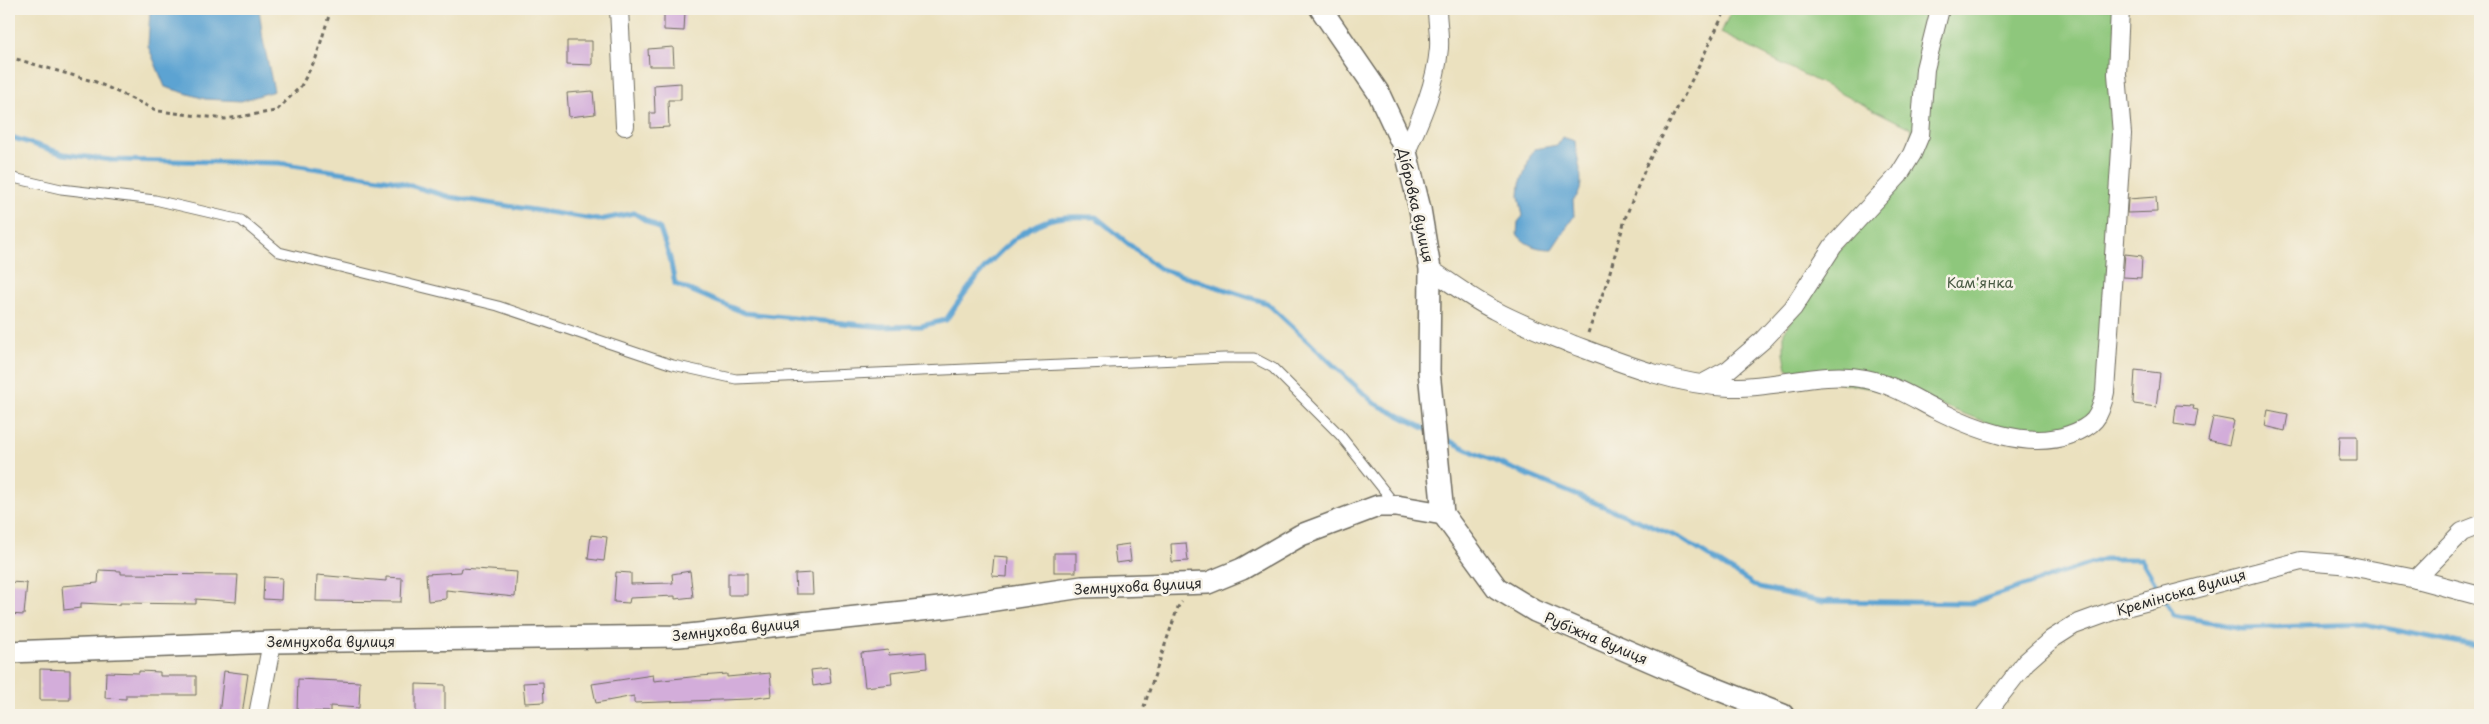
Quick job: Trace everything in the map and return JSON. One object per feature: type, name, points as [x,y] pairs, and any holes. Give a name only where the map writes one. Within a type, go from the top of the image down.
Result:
[{"type":"street","points":[[619,9],[626,126]]},
{"type":"street","name":"Дібровка вулиця","points":[[1321,9],[1378,92],[1406,152],[1420,209],[1430,270],[1429,371],[1443,514]]},
{"type":"street","points":[[1406,152],[1426,104],[1435,75],[1439,46],[1437,9]]},
{"type":"street","points":[[1702,384],[1728,370],[1763,340],[1792,308],[1833,246],[1869,210],[1899,175],[1912,154],[1920,134],[1925,69],[1940,9]]},
{"type":"street","points":[[1430,270],[1493,310],[1582,348],[1636,368],[1702,384],[1730,387],[1762,386],[1823,377],[1863,378],[1879,382],[1945,413],[2004,435],[2050,439],[2063,437],[2090,426],[2098,417],[2105,382],[2122,134],[2117,74],[2120,9]]},
{"type":"street","name":"Земнухова вулиця","points":[[9,652],[272,642],[679,636],[948,607],[1082,587],[1208,583],[1242,569],[1301,535],[1378,506],[1396,506],[1443,514]]},
{"type":"street","name":"Рубіжна вулиця","points":[[1443,514],[1497,588],[1535,611],[1699,682],[1783,715]]},
{"type":"street","points":[[2416,579],[2462,532],[2480,525]]},
{"type":"street","name":"Кремінська вулиця","points":[[1984,715],[2026,662],[2052,639],[2074,624],[2151,599],[2301,561],[2340,564],[2416,579],[2480,596]]},
{"type":"street","points":[[258,715],[272,642]]},
{"type":"lane","points":[[9,177],[61,189],[155,200],[241,220],[279,252],[498,306],[672,365],[736,379],[1204,358],[1254,358],[1273,368],[1340,435],[1396,506]]},
{"type":"path","points":[[9,57],[96,82],[158,111],[225,120],[276,111],[301,86],[316,58],[331,9]]},
{"type":"path","points":[[1582,348],[1606,282],[1626,216],[1647,164],[1693,78],[1726,9]]},
{"type":"path","points":[[1141,715],[1178,607],[1196,584]]},
{"type":"green space","name":"Кам'янка","points":[[1732,9],[2117,9],[2118,135],[2097,409],[2085,421],[2052,432],[2027,432],[1998,427],[1928,400],[1798,374],[1787,368],[1784,354],[1784,332],[1840,250],[1903,179],[1912,129],[1721,33]]},
{"type":"water","points":[[150,9],[259,9],[263,40],[274,91],[241,101],[205,99],[165,87],[148,46]]},
{"type":"water","points":[[1562,137],[1575,141],[1580,172],[1580,188],[1578,195],[1573,200],[1574,216],[1552,249],[1537,247],[1528,244],[1517,234],[1518,222],[1523,216],[1519,196],[1520,184],[1531,154],[1535,149],[1557,145]]},
{"type":"building","points":[[664,11],[685,11],[684,31],[664,30]]},
{"type":"building","points":[[567,41],[592,41],[592,65],[567,64]]},
{"type":"building","points":[[673,47],[674,66],[649,66],[648,49]]},
{"type":"building","points":[[681,83],[681,100],[668,100],[669,127],[650,128],[650,113],[655,113],[654,85]]},
{"type":"building","points":[[593,91],[595,114],[569,117],[567,93]]},
{"type":"building","points":[[2156,197],[2157,212],[2127,213],[2128,199]]},
{"type":"building","points":[[2125,254],[2142,256],[2141,278],[2123,277]]},
{"type":"building","points":[[2135,370],[2160,373],[2156,407],[2134,404]]},
{"type":"building","points":[[2176,405],[2194,406],[2193,409],[2198,410],[2195,427],[2174,424]]},
{"type":"building","points":[[2268,410],[2288,414],[2285,431],[2265,426]]},
{"type":"building","points":[[2213,417],[2234,421],[2229,445],[2208,440]]},
{"type":"building","points":[[2340,436],[2357,436],[2357,461],[2339,461]]},
{"type":"building","points":[[591,535],[607,537],[604,561],[588,559]]},
{"type":"building","points":[[1186,543],[1188,561],[1172,562],[1171,544]]},
{"type":"building","points":[[1129,544],[1131,561],[1116,563],[1114,546]]},
{"type":"building","points":[[1054,553],[1076,553],[1076,572],[1054,572]]},
{"type":"building","points":[[994,556],[1008,557],[1007,577],[992,576]]},
{"type":"building","points":[[462,568],[517,572],[515,597],[446,590],[446,599],[428,601],[426,574],[461,572]]},
{"type":"building","points":[[99,570],[121,571],[121,574],[238,575],[236,602],[196,599],[196,604],[120,603],[120,605],[81,603],[81,608],[64,610],[62,586],[98,583]]},
{"type":"building","points":[[690,571],[693,597],[675,599],[675,596],[630,598],[629,603],[614,602],[616,572],[631,573],[631,584],[673,583],[672,574]]},
{"type":"building","points":[[728,573],[747,573],[747,595],[728,595]]},
{"type":"building","points":[[812,573],[813,594],[796,594],[795,574]]},
{"type":"building","points":[[317,575],[386,581],[386,577],[402,578],[401,602],[316,601]]},
{"type":"building","points":[[264,577],[282,578],[281,600],[263,599]]},
{"type":"building","points":[[9,582],[27,583],[24,615],[9,614]]},
{"type":"building","points":[[888,650],[889,655],[926,652],[927,668],[891,672],[892,684],[865,687],[861,653]]},
{"type":"building","points":[[829,668],[831,683],[813,686],[811,670]]},
{"type":"building","points":[[40,669],[70,670],[70,700],[40,700]]},
{"type":"building","points":[[139,671],[160,672],[160,676],[196,676],[196,695],[126,695],[126,699],[105,698],[106,672],[139,673]]},
{"type":"building","points":[[224,671],[248,674],[242,715],[219,715]]},
{"type":"building","points":[[770,673],[772,696],[749,699],[634,703],[634,696],[596,703],[592,684],[653,675],[654,681],[727,674],[727,677]]},
{"type":"building","points":[[298,679],[360,682],[359,708],[330,706],[330,712],[297,711]]},
{"type":"building","points":[[543,682],[544,702],[525,703],[523,683]]},
{"type":"building","points":[[416,684],[445,685],[445,715],[416,715]]},
{"type":"waterway","points":[[9,135],[64,154],[111,160],[279,163],[392,180],[450,197],[599,220],[634,213],[660,229],[670,258],[675,284],[745,313],[882,327],[921,326],[946,320],[967,290],[994,258],[1024,232],[1040,223],[1057,218],[1096,217],[1158,268],[1267,303],[1374,403],[1428,430]]},
{"type":"waterway","points":[[1440,436],[1477,454],[1680,538],[1759,588],[1820,601],[1972,603],[2104,559],[2141,559],[2161,593]]},
{"type":"waterway","points":[[2165,601],[2174,615],[2241,628],[2365,624],[2480,647]]}]
